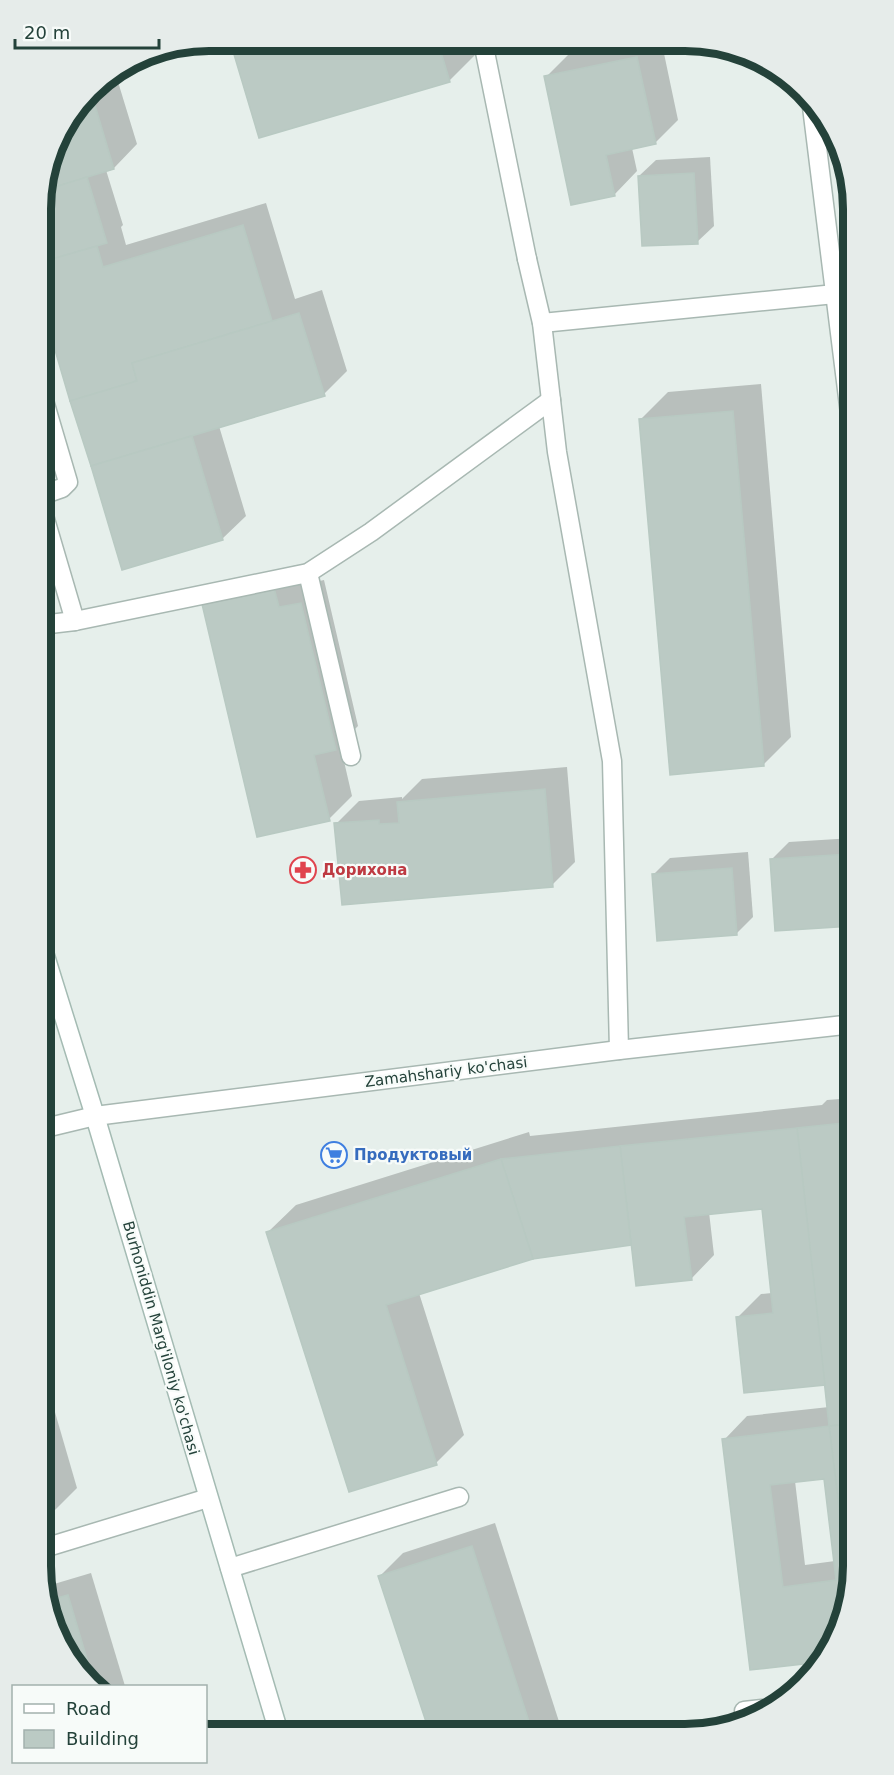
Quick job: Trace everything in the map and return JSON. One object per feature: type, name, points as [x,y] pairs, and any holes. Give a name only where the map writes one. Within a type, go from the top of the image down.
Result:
[{"type":"street","points":[[485,51],[542,323],[557,452],[612,760],[619,1050]]},
{"type":"street","points":[[813,117],[843,355]]},
{"type":"street","points":[[542,323],[835,294]]},
{"type":"street","points":[[51,624],[75,621],[308,573],[371,532],[551,400]]},
{"type":"street","points":[[51,424],[68,482],[62,488],[51,492]]},
{"type":"street","points":[[51,540],[75,621]]},
{"type":"street","points":[[308,573],[351,756]]},
{"type":"street","name":"Burhoniddin Marg'iloniy ko'chasi","points":[[51,975],[276,1724]]},
{"type":"street","name":"Zamahshariy ko'chasi","points":[[51,1127],[95,1116],[619,1050],[843,1025]]},
{"type":"street","points":[[230,1568],[459,1497]]},
{"type":"street","points":[[51,1546],[208,1498]]},
{"type":"building","points":[[233,51],[441,51],[450,82],[259,138]]},
{"type":"building","points":[[637,57],[656,144],[606,155],[615,196],[571,205],[544,76]]},
{"type":"building","points":[[94,101],[114,169],[53,188],[56,168],[67,139]]},
{"type":"building","points":[[694,173],[698,244],[642,246],[638,176]]},
{"type":"building","points":[[87,177],[107,243],[51,259],[53,188]]},
{"type":"building","points":[[243,225],[272,321],[132,363],[137,381],[70,401],[51,337],[51,259],[97,246],[103,267]]},
{"type":"building","points":[[299,313],[325,396],[91,466],[70,401],[137,381],[132,363]]},
{"type":"building","points":[[733,411],[764,766],[670,775],[639,419]]},
{"type":"building","points":[[192,436],[223,540],[122,570],[91,466]]},
{"type":"building","points":[[274,588],[279,607],[301,603],[336,750],[314,755],[330,821],[257,837],[202,604]]},
{"type":"building","points":[[545,789],[553,887],[342,905],[334,823],[379,820],[379,824],[399,823],[397,802]]},
{"type":"building","points":[[843,854],[843,927],[775,931],[770,859]]},
{"type":"building","points":[[732,868],[737,935],[657,941],[652,874]]},
{"type":"building","points":[[843,1123],[843,1425],[829,1426],[797,1128]]},
{"type":"building","points":[[797,1128],[825,1385],[744,1393],[736,1317],[773,1313],[762,1209],[684,1217],[692,1280],[636,1286],[620,1146]]},
{"type":"building","points":[[620,1146],[631,1245],[533,1259],[501,1159]]},
{"type":"building","points":[[501,1159],[533,1259],[386,1305],[437,1465],[349,1492],[266,1232]]},
{"type":"building","points":[[843,1425],[843,1539],[829,1426]]},
{"type":"building","points":[[829,1426],[843,1539],[843,1576],[835,1617],[822,1645],[809,1663],[750,1670],[722,1439]],"holes":[[[824,1479],[836,1580],[783,1587],[770,1485]]]},
{"type":"building","points":[[472,1546],[530,1724],[427,1724],[378,1576]]},
{"type":"building","points":[[68,1595],[90,1670],[67,1636],[54,1599]]},
{"type":"place","name":"Дорихона","points":[[303,870]]},
{"type":"place","name":"Продуктовый","points":[[334,1155]]}]
